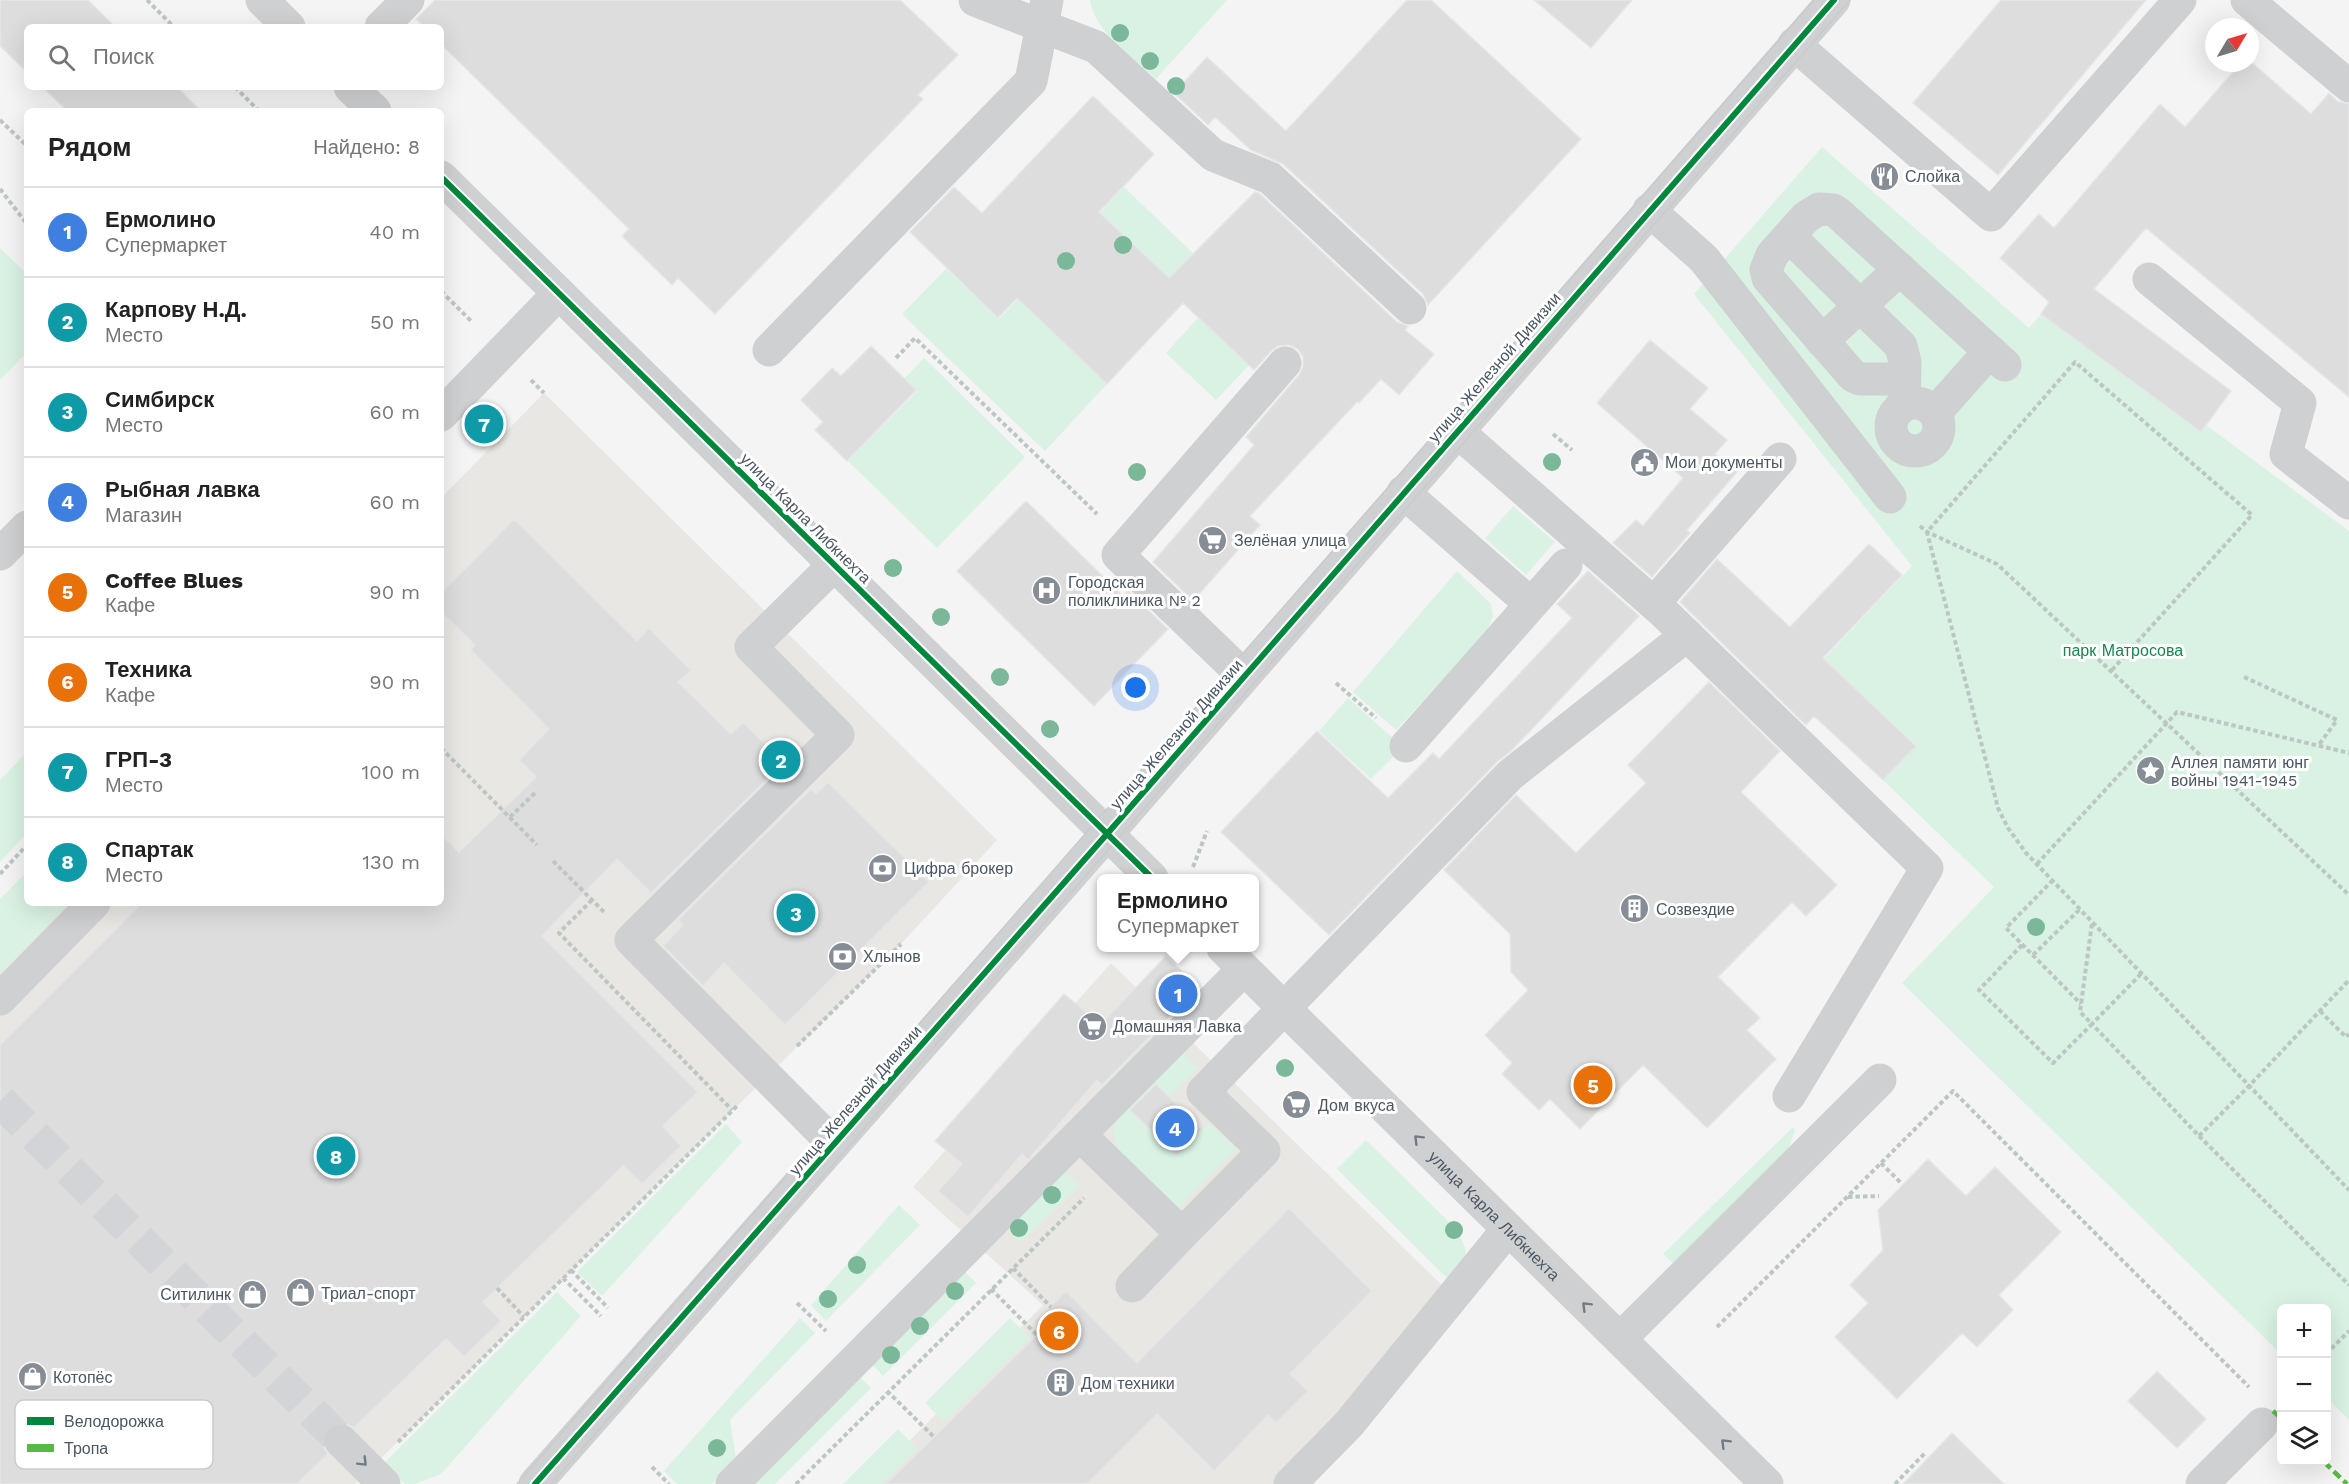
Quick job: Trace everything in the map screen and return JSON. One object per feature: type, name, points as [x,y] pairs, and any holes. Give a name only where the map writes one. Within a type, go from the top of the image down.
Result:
[{"type":"street","points":[[262,0],[286,24]]},
{"type":"street","points":[[384,24],[408,0]]},
{"type":"street","points":[[975,0],[1044,13],[1096,47],[1213,155],[1270,178],[1410,308]]},
{"type":"street","points":[[1794,44],[1991,216],[2180,0]]},
{"type":"street","points":[[2247,0],[2349,86]]},
{"type":"street","name":"улица Железной Дивизии","points":[[538,1483],[1107,834],[1794,44],[1823,4]]},
{"type":"street","points":[[769,350],[1031,81],[1044,13]]},
{"type":"street","points":[[353,90],[372,108]]},
{"type":"street","name":"улица Карла Либкнехта","points":[[444,180],[1147,874]]},
{"type":"street","points":[[1649,210],[1704,259],[1883,487],[1910,450],[1896,441],[1891,426],[1893,418],[1914,399],[1998,358],[1833,210],[1819,209],[1812,212],[1789,236],[1768,262],[1766,270],[1768,278],[1853,375],[1914,399]]},
{"type":"street","points":[[1789,236],[1901,346],[1914,399]]},
{"type":"street","points":[[1822,341],[1900,269]]},
{"type":"street","points":[[2148,279],[2300,403],[2286,454],[2349,502]]},
{"type":"street","points":[[444,412],[559,293]]},
{"type":"street","points":[[1244,676],[1118,555],[1285,363]]},
{"type":"street","points":[[1457,430],[1654,603],[1927,868],[1789,1096]]},
{"type":"street","points":[[1654,603],[1780,459]]},
{"type":"street","points":[[1403,492],[1532,604]]},
{"type":"street","points":[[0,554],[24,530]]},
{"type":"street","points":[[1406,746],[1566,565]]},
{"type":"street","points":[[834,566],[751,648],[838,735],[631,940],[834,1144]]},
{"type":"street","points":[[1132,1286],[1264,1151],[1203,1092],[1510,776],[1688,635]]},
{"type":"street","points":[[0,999],[91,906]]},
{"type":"street","points":[[732,1484],[1080,1135],[1234,958]]},
{"type":"street","name":"улица Карла Либкнехта","points":[[1234,958],[1767,1484]]},
{"type":"street","points":[[1620,1339],[1880,1080]]},
{"type":"street","points":[[1080,1135],[1182,1234]]},
{"type":"street","points":[[1290,1484],[1348,1425],[1508,1228]]},
{"type":"street","points":[[2202,1484],[2259,1409]]},
{"type":"street","points":[[341,1441],[377,1477]]},
{"type":"path","points":[[147,0],[171,24]]},
{"type":"path","points":[[238,90],[256,108]]},
{"type":"path","points":[[0,120],[24,143]]},
{"type":"path","points":[[0,189],[24,220]]},
{"type":"path","points":[[896,358],[915,338],[1128,544]]},
{"type":"path","points":[[1927,532],[2075,362],[2252,515],[2112,670]]},
{"type":"path","points":[[1553,434],[1572,450]]},
{"type":"path","points":[[1883,487],[1927,532],[1996,564],[2112,670],[2349,895]]},
{"type":"path","points":[[1927,532],[1998,808],[2008,828],[2037,864],[2092,923],[2349,1190]]},
{"type":"path","points":[[2244,677],[2337,720],[2318,746]]},
{"type":"path","points":[[1336,683],[1406,746]]},
{"type":"path","points":[[2037,864],[2177,712],[2349,753]]},
{"type":"path","points":[[444,751],[537,845]]},
{"type":"path","points":[[510,817],[537,791]]},
{"type":"path","points":[[1191,872],[1207,831]]},
{"type":"path","points":[[0,874],[24,848]]},
{"type":"path","points":[[553,861],[631,940]]},
{"type":"path","points":[[2053,880],[2006,928],[2081,1004]]},
{"type":"path","points":[[2033,956],[2080,909]]},
{"type":"path","points":[[2092,923],[2080,1012],[2199,1136],[2349,1286]]},
{"type":"path","points":[[2022,945],[1979,990],[2053,1062],[2141,974]]},
{"type":"path","points":[[2199,1136],[2250,1086],[2349,980]]},
{"type":"path","points":[[2320,1011],[2346,1037],[2349,1034]]},
{"type":"path","points":[[1717,1327],[1953,1091],[2259,1409]]},
{"type":"path","points":[[377,1477],[524,1317],[689,1153]]},
{"type":"path","points":[[1881,1164],[1902,1184]]},
{"type":"path","points":[[796,1484],[1114,1168]]},
{"type":"path","points":[[1847,1197],[1879,1196]]},
{"type":"path","points":[[1012,1268],[1051,1307]]},
{"type":"path","points":[[571,1270],[608,1308]]},
{"type":"path","points":[[564,1278],[601,1316]]},
{"type":"path","points":[[497,1288],[524,1317]]},
{"type":"path","points":[[991,1290],[1036,1335]]},
{"type":"path","points":[[2331,1349],[2349,1330]]},
{"type":"path","points":[[855,1360],[934,1437]]},
{"type":"path","points":[[1895,1484],[1925,1453]]},
{"type":"path","points":[[652,1467],[669,1484]]},
{"type":"shaded area","points":[[544,393],[997,840],[901,944],[355,1484],[0,1484],[0,945],[38,906],[444,906],[444,495]]},
{"type":"shaded area","points":[[1111,963],[1453,1296],[1290,1484],[867,1484],[1043,1305],[913,1187]]},
{"type":"green space","points":[[1090,0],[1227,0],[1156,79],[1107,34],[1093,12]]},
{"type":"green space","name":"парк Матросова","points":[[1822,147],[2029,328],[2041,314],[2200,432],[2206,425],[2349,531],[2349,1420],[2331,1402],[2331,1304],[2277,1304],[2277,1350],[1902,983],[1994,887],[1883,780],[1916,745],[1824,659],[1912,566],[1694,294]]},
{"type":"green space","points":[[1124,187],[1197,257],[1173,281],[1145,256],[1064,343],[1107,384],[1045,451],[902,314],[946,269],[999,319]]},
{"type":"green space","points":[[0,248],[24,271],[24,355],[0,380]]},
{"type":"green space","points":[[1198,318],[1249,365],[1216,400],[1166,353]]},
{"type":"green space","points":[[924,358],[1025,457],[937,548],[848,461],[917,391],[905,378]]},
{"type":"green space","points":[[1513,506],[1555,542],[1526,575],[1485,538]]},
{"type":"green space","points":[[1457,571],[1491,604],[1493,616],[1487,632],[1396,730],[1353,692]]},
{"type":"green space","points":[[1348,698],[1403,747],[1371,779],[1319,731]]},
{"type":"green space","points":[[24,755],[24,836],[0,862],[0,780]]},
{"type":"green space","points":[[24,875],[24,906],[66,906],[0,974],[0,899]]},
{"type":"green space","points":[[1181,1052],[1198,1068],[1144,1124],[1177,1156],[1209,1123],[1236,1149],[1177,1210],[1118,1150],[1113,1132],[1118,1118]]},
{"type":"green space","points":[[726,1124],[742,1142],[602,1296],[577,1272]]},
{"type":"green space","points":[[1793,1127],[1795,1130],[1787,1154],[1676,1266],[1663,1254]]},
{"type":"green space","points":[[1366,1140],[1453,1226],[1459,1235],[1466,1255],[1453,1284],[1337,1169]]},
{"type":"green space","points":[[1063,1170],[1079,1186],[1021,1243],[1006,1227]]},
{"type":"green space","points":[[899,1205],[920,1225],[826,1321],[811,1305]]},
{"type":"green space","points":[[963,1270],[976,1283],[883,1376],[870,1362]]},
{"type":"green space","points":[[557,1292],[581,1316],[441,1474],[415,1484],[404,1484],[384,1463]]},
{"type":"green space","points":[[800,1318],[815,1333],[730,1420],[736,1459],[712,1484],[677,1484],[664,1471]]},
{"type":"green space","points":[[1010,1318],[1030,1338],[944,1422],[925,1403]]},
{"type":"green space","points":[[857,1374],[871,1388],[775,1484],[748,1484]]},
{"type":"green space","points":[[898,1429],[917,1449],[882,1484],[843,1484]]},
{"type":"building","points":[[0,0],[88,0],[112,24],[24,24],[24,69],[0,46]]},
{"type":"building","points":[[435,0],[900,0],[958,55],[918,95],[923,99],[715,314],[678,278],[672,285],[622,236],[629,229],[444,47],[444,24],[421,24],[416,19]]},
{"type":"building","points":[[1407,0],[1431,0],[1581,139],[1428,305],[1423,294],[1283,164],[1251,150],[1215,117],[1208,125],[1174,93],[1207,57],[1286,131]]},
{"type":"building","points":[[1534,0],[1632,0],[1591,48]]},
{"type":"building","points":[[2001,0],[2146,0],[1998,175],[1913,103]]},
{"type":"building","points":[[2259,69],[2311,114],[2329,93],[2337,101],[2349,104],[2349,397],[2146,228],[2094,289],[2231,391],[2201,432],[2041,314],[2049,302],[2000,258],[2039,214],[2054,228],[2160,104],[2185,127],[2233,72],[2259,72]]},
{"type":"building","points":[[46,90],[180,90],[198,108],[64,108]]},
{"type":"building","points":[[1093,96],[1154,154],[1099,212],[1169,278],[1255,192],[1260,194],[1397,322],[1408,326],[1405,330],[1434,354],[1399,395],[1381,379],[1359,403],[1357,402],[1250,516],[1260,525],[1193,601],[1153,562],[1254,445],[1246,437],[1299,375],[1303,367],[1303,357],[1298,349],[1289,345],[1278,346],[1254,370],[1183,303],[1107,384],[1017,298],[998,318],[910,232],[954,187],[982,213]]},
{"type":"building","points":[[1650,340],[1708,388],[1690,409],[1727,440],[1715,454],[1737,472],[1687,530],[1690,533],[1652,577],[1613,543],[1636,520],[1643,526],[1683,478],[1597,403]]},
{"type":"building","points":[[871,346],[916,390],[847,461],[815,430],[823,422],[801,400],[832,368],[841,376]]},
{"type":"building","name":"Городская поликлиника № 2","points":[[1026,501],[1123,596],[1128,591],[1168,629],[1094,706],[957,571]]},
{"type":"building","points":[[514,519],[637,641],[649,628],[691,670],[678,682],[731,734],[743,722],[784,762],[651,893],[617,859],[542,936],[698,1092],[663,1126],[681,1146],[642,1184],[623,1166],[483,1302],[501,1321],[464,1357],[446,1339],[354,1428],[345,1423],[336,1423],[328,1427],[323,1437],[323,1446],[328,1454],[297,1484],[0,1484],[0,1045],[139,906],[444,906],[444,837],[459,852],[536,777],[519,760],[549,729],[471,650],[475,645],[444,615],[444,590]]},
{"type":"building","points":[[1869,544],[1902,575],[1823,658],[1916,746],[1883,780],[1814,716],[1806,725],[1680,602],[1717,559],[1790,627]]},
{"type":"building","points":[[1588,571],[1639,616],[1511,751],[1497,762],[1329,935],[1221,832],[1317,731],[1388,798],[1433,753],[1439,759],[1572,618],[1557,604]]},
{"type":"building","name":"Созвездие","points":[[1709,682],[1780,751],[1741,792],[1837,885],[1806,916],[1792,902],[1718,977],[1760,1018],[1747,1030],[1776,1059],[1707,1128],[1643,1065],[1580,1129],[1550,1099],[1539,1110],[1502,1074],[1512,1063],[1485,1035],[1528,990],[1511,972],[1510,934],[1444,870],[1516,795],[1576,853],[1646,783],[1628,765]]},
{"type":"building","points":[[828,782],[929,882],[785,1025],[724,963],[703,986],[663,946],[683,925],[678,920],[811,789],[816,794]]},
{"type":"building","points":[[1166,956],[1197,986],[1197,989],[1102,1085],[1097,1080],[1028,1160],[1022,1154],[968,1217],[938,1191],[962,1164],[935,1141],[1064,994],[1101,1024]]},
{"type":"building","points":[[1156,1084],[1202,1129],[1177,1155],[1130,1110]]},
{"type":"building","points":[[1928,1159],[1966,1196],[1995,1167],[2061,1232],[1999,1295],[2013,1310],[1977,1347],[1962,1333],[1897,1399],[1835,1337],[1868,1303],[1850,1285],[1883,1250],[1878,1210]]},
{"type":"building","points":[[1289,1208],[1372,1291],[1290,1374],[1308,1391],[1276,1423],[1268,1415],[1214,1471],[1157,1414],[1087,1484],[886,1484],[1042,1330],[1035,1322],[1066,1291],[1137,1363]]},
{"type":"building","points":[[2157,1371],[2206,1419],[2177,1448],[2128,1401]]},
{"type":"building","points":[[1952,1433],[2004,1484],[1903,1484]]},
{"type":"tunnel","points":[[0,1101],[341,1441]]},
{"type":"tram line","points":[[517,1484],[1814,0]]},
{"type":"tram line","points":[[551,1484],[845,1151],[1850,0]]},
{"type":"marked path","points":[[2273,1411],[2277,1415]]},
{"type":"marked path","points":[[2328,1466],[2347,1484]]},
{"type":"cycle path","points":[[535,1484],[1107,834],[1834,0]]},
{"type":"cycle path","points":[[444,180],[1148,874]]},
{"type":"place","name":"Слойка","points":[[1884,176]]},
{"type":"place","name":"ГРП-3","points":[[484,424]]},
{"type":"place","name":"Мои документы","points":[[1644,462]]},
{"type":"place","name":"Зелёная улица","points":[[1213,540]]},
{"type":"place","name":"Городская поликлиника № 2","points":[[1047,591]]},
{"type":"place","name":"Карпову Н.Д.","points":[[781,760]]},
{"type":"place","name":"Аллея памяти юнг войны 1941-1945","points":[[2150,771]]},
{"type":"place","name":"Цифра брокер","points":[[883,868]]},
{"type":"place","name":"Созвездие","points":[[1635,909]]},
{"type":"place","name":"Симбирск","points":[[796,913]]},
{"type":"place","name":"Хлынов","points":[[842,956]]},
{"type":"place","name":"Ермолино","points":[[1178,994]]},
{"type":"place","name":"Домашняя Лавка","points":[[1092,1026]]},
{"type":"place","name":"Coffee Blues","points":[[1593,1085]]},
{"type":"place","name":"Дом вкуса","points":[[1297,1105]]},
{"type":"place","name":"Рыбная лавка","points":[[1175,1128]]},
{"type":"place","name":"Спартак","points":[[336,1156]]},
{"type":"place","name":"Триал-спорт","points":[[300,1293]]},
{"type":"place","name":"Ситилинк","points":[[252,1294]]},
{"type":"place","name":"Техника","points":[[1059,1331]]},
{"type":"place","name":"Котопёс","points":[[32,1377]]},
{"type":"place","name":"Дом техники","points":[[1060,1383]]}]
